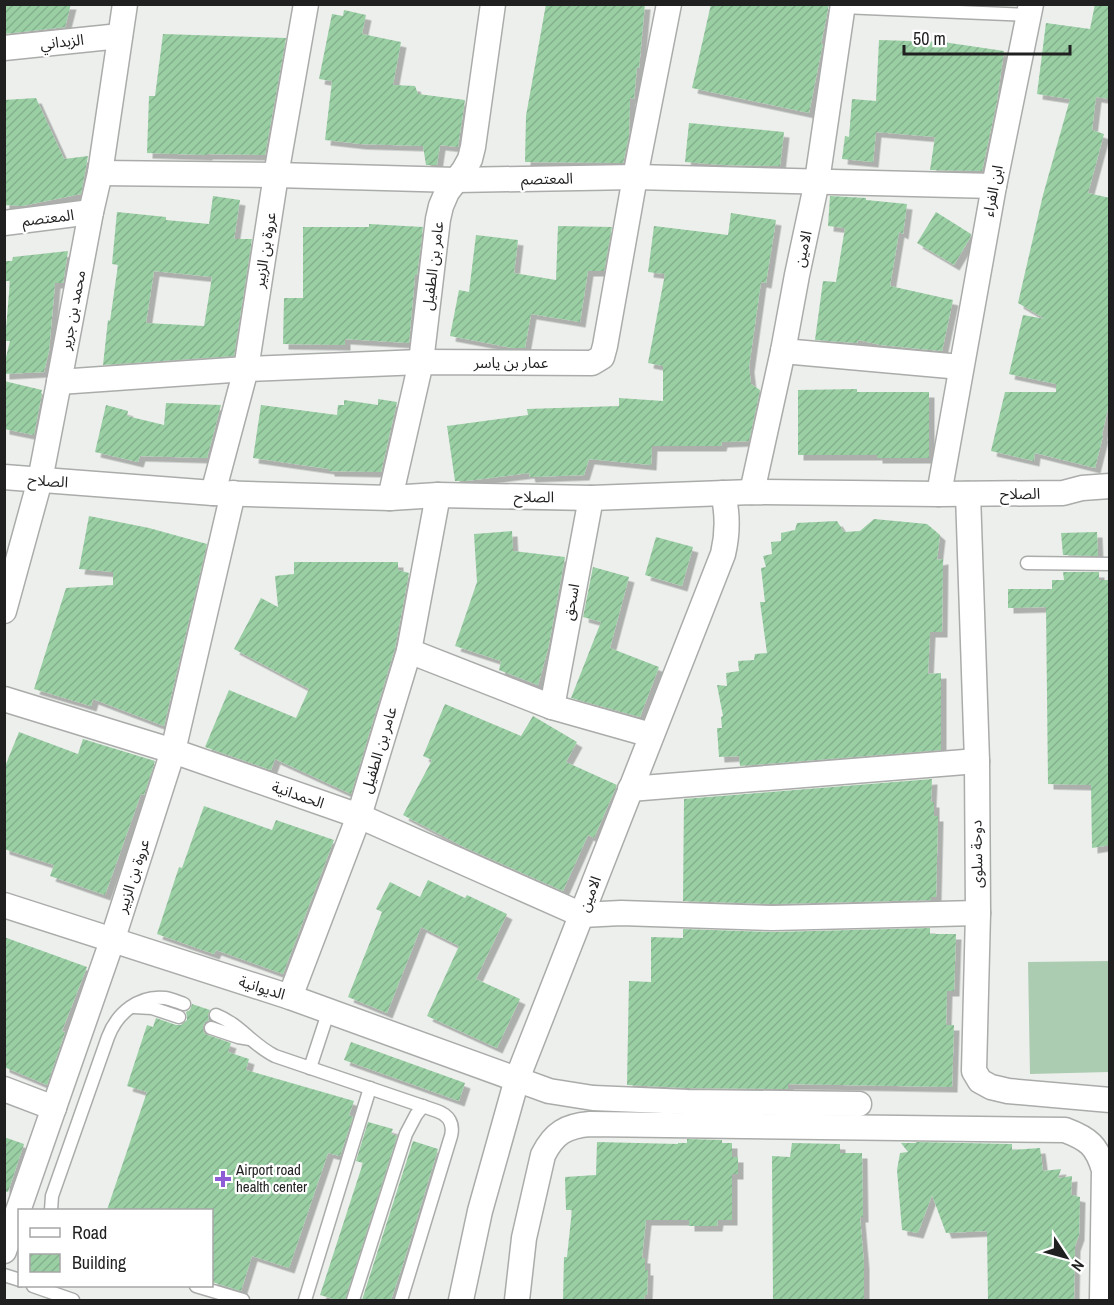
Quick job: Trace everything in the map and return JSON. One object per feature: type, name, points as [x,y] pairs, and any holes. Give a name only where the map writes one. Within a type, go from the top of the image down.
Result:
[{"type":"street","name":"محمد بن جرير","points":[[4,611],[39,480],[59,382],[100,173],[125,4]]},
{"type":"street","name":"عروة بن الزبير","points":[[19,1209],[112,941],[173,751],[246,369],[276,175],[306,4]]},
{"type":"street","name":"عامر بن الطفيل","points":[[390,498],[421,362],[438,219],[447,192],[470,159],[493,4]]},
{"type":"street","name":"عمار بن ياسر","points":[[59,382],[246,369],[421,362],[592,363],[602,357],[669,4]]},
{"type":"street","name":"الامين","points":[[752,492],[817,181],[843,6]]},
{"type":"street","name":"ابن الفراء","points":[[939,494],[994,186],[1030,10]]},
{"type":"street","name":"الزبداني","points":[[4,48],[120,36]]},
{"type":"street","name":"المعتصم","points":[[100,173],[456,180],[635,177],[994,186]]},
{"type":"street","name":"المعتصم","points":[[4,223],[91,212]]},
{"type":"street","points":[[783,351],[961,368]]},
{"type":"street","name":"الصلاح","points":[[4,477],[223,493],[390,498],[438,495],[591,498],[752,492],[1064,493],[1082,488],[1110,486]]},
{"type":"street","name":"الامين","points":[[461,1300],[480,1211],[517,1079],[723,554],[728,523],[723,493]]},
{"type":"street","name":"الصلاح","points":[[1064,493],[1081,500],[1110,503]]},
{"type":"street","name":"دوحة سلوى","points":[[968,494],[978,913],[974,1071],[980,1081],[991,1087],[1008,1091],[1110,1101]]},
{"type":"street","name":"عامر بن الطفيل","points":[[290,997],[358,816],[409,651],[438,495]]},
{"type":"street","name":"اسحق","points":[[552,707],[591,498]]},
{"type":"street","points":[[409,651],[552,707],[651,735]]},
{"type":"street","name":"الحمدانية","points":[[4,699],[173,751],[358,816],[582,915]]},
{"type":"street","points":[[630,789],[976,761]]},
{"type":"street","name":"الديوانية","points":[[4,905],[329,1010],[549,1091],[593,1098],[687,1102],[859,1104]]},
{"type":"street","points":[[582,915],[621,912],[773,918],[978,913]]},
{"type":"street","points":[[4,1089],[54,1108]]},
{"type":"street","points":[[517,1300],[524,1238],[543,1155],[548,1144],[556,1135],[567,1128],[578,1125],[1065,1130],[1079,1135],[1091,1144],[1100,1156],[1104,1170],[1107,1202],[1102,1300]]},
{"type":"street","name":"عروة بن الزبير","points":[[4,1251],[18,1211]]},
{"type":"lane","name":"ابن الفراء","points":[[843,6],[1030,10]]},
{"type":"lane","points":[[1027,563],[1110,564]]},
{"type":"lane","points":[[51,1209],[52,1196],[111,1028],[122,1012],[147,1000],[165,998],[184,1004]]},
{"type":"lane","points":[[130,1007],[152,1008],[179,1017]]},
{"type":"lane","points":[[310,1068],[329,1010]]},
{"type":"lane","points":[[216,1015],[234,1024],[266,1052],[275,1056],[443,1113],[448,1118],[452,1130],[401,1300]]},
{"type":"lane","points":[[211,1028],[250,1039]]},
{"type":"lane","points":[[305,1300],[370,1088]]},
{"type":"lane","points":[[353,1300],[406,1134],[423,1106]]},
{"type":"lane","points":[[36,1287],[73,1300]]},
{"type":"lane","points":[[199,1287],[243,1300]]},
{"type":"green space","points":[[1109,961],[1109,1072],[1030,1074],[1028,962]]},
{"type":"building","points":[[4,4],[71,4],[65,27],[4,34]]},
{"type":"building","points":[[546,4],[645,4],[639,68],[637,67],[634,99],[630,98],[629,136],[623,163],[525,162],[526,116]]},
{"type":"building","points":[[711,4],[829,4],[809,113],[692,88]]},
{"type":"building","points":[[1095,4],[1110,4],[1110,99],[1096,97],[1092,130],[1104,134],[1088,193],[1110,198],[1110,399],[1095,468],[1035,453],[1034,461],[991,451],[1005,392],[1056,392],[1056,384],[1009,374],[1023,315],[1045,319],[1018,303],[1043,195],[1070,99],[1037,94],[1046,23],[1090,29]]},
{"type":"building","points":[[344,10],[366,15],[362,34],[401,42],[393,85],[415,86],[418,94],[465,100],[458,147],[440,145],[437,165],[426,165],[423,146],[325,140],[332,81],[319,79],[332,14],[343,16]]},
{"type":"building","points":[[163,34],[286,38],[265,155],[147,153],[149,96],[155,96]]},
{"type":"building","points":[[879,40],[943,42],[1004,51],[997,101],[982,171],[930,170],[935,137],[876,132],[873,162],[842,159],[845,136],[849,137],[852,99],[876,101]]},
{"type":"building","points":[[36,98],[64,159],[88,156],[81,194],[22,206],[4,205],[4,100]]},
{"type":"building","points":[[689,123],[784,132],[780,166],[685,162]]},
{"type":"building","points":[[213,196],[240,200],[234,239],[252,239],[234,356],[103,365],[118,265],[112,264],[117,212],[209,224]],"holes":[[[154,271],[212,277],[204,326],[146,323]]]},
{"type":"building","points":[[830,196],[907,204],[903,234],[899,232],[890,286],[953,300],[942,351],[881,345],[858,340],[857,343],[815,340],[823,281],[836,282],[845,228],[828,226]]},
{"type":"building","points":[[936,212],[971,234],[954,265],[917,243]]},
{"type":"building","points":[[731,213],[776,220],[766,283],[761,282],[749,367],[751,384],[760,390],[749,441],[722,442],[721,446],[652,446],[651,465],[589,459],[584,475],[530,477],[529,473],[455,481],[447,426],[528,415],[527,409],[619,406],[619,398],[663,401],[663,366],[648,363],[665,274],[648,272],[654,226],[728,235]]},
{"type":"building","points":[[369,224],[423,227],[417,275],[415,275],[409,343],[345,339],[345,345],[283,344],[284,298],[303,298],[303,227],[369,227]]},
{"type":"building","points":[[558,226],[612,227],[604,271],[588,271],[580,322],[531,314],[525,348],[512,348],[450,336],[459,290],[469,292],[476,235],[518,240],[514,273],[556,280]]},
{"type":"building","points":[[68,251],[63,283],[55,283],[49,351],[44,372],[4,374],[10,341],[5,341],[10,281],[4,281],[4,261],[12,261],[13,257]]},
{"type":"building","points":[[4,381],[42,390],[34,435],[4,429]]},
{"type":"building","points":[[857,389],[857,392],[929,392],[929,458],[877,458],[877,455],[798,455],[798,390]]},
{"type":"building","points":[[378,399],[397,402],[381,472],[329,471],[329,469],[253,458],[261,405],[337,415],[338,405],[344,405],[344,400],[378,405]]},
{"type":"building","points":[[166,403],[221,405],[207,458],[140,456],[138,462],[95,452],[106,405],[128,411],[127,416],[164,425]]},
{"type":"building","points":[[89,516],[149,528],[207,544],[164,726],[93,699],[91,706],[34,689],[66,588],[113,585],[113,572],[79,569]]},
{"type":"building","points":[[874,519],[927,524],[940,535],[937,560],[943,559],[942,632],[930,632],[928,674],[941,673],[941,750],[740,766],[739,756],[719,757],[717,728],[722,728],[721,717],[723,716],[717,685],[727,686],[726,673],[739,671],[738,661],[754,660],[755,654],[767,653],[760,602],[765,602],[761,568],[766,567],[763,556],[772,554],[771,542],[781,541],[781,533],[795,530],[797,523],[837,521],[844,532],[860,531]]},
{"type":"building","points":[[512,531],[513,551],[565,557],[548,649],[538,685],[499,670],[501,661],[455,646],[477,582],[474,534]]},
{"type":"building","points":[[1097,532],[1098,556],[1063,555],[1061,533]]},
{"type":"building","points":[[656,537],[693,547],[682,586],[645,575]]},
{"type":"building","points":[[294,562],[398,562],[398,570],[409,573],[395,648],[351,794],[275,759],[271,770],[205,747],[229,690],[296,718],[309,689],[234,649],[261,598],[278,607],[275,576],[294,574]]},
{"type":"building","points":[[593,567],[629,577],[610,648],[659,667],[640,717],[571,698],[601,622],[583,617]]},
{"type":"building","points":[[1063,572],[1099,572],[1099,580],[1110,580],[1110,845],[1092,848],[1091,785],[1048,784],[1046,607],[1008,608],[1008,589],[1052,589],[1052,580],[1064,580]]},
{"type":"building","points":[[445,704],[521,736],[533,716],[577,742],[566,762],[617,785],[594,838],[588,835],[563,891],[464,847],[403,815],[432,760],[423,756]]},
{"type":"building","points":[[19,732],[78,754],[83,739],[155,761],[105,895],[50,876],[54,865],[4,849],[4,769]]},
{"type":"building","points":[[932,779],[931,802],[934,802],[934,816],[938,816],[936,897],[931,897],[931,900],[773,904],[683,901],[684,799]]},
{"type":"building","points":[[204,806],[272,830],[276,820],[334,840],[283,974],[216,950],[214,954],[157,934],[179,867],[182,868]]},
{"type":"building","points":[[428,880],[465,898],[467,895],[507,914],[476,979],[520,999],[497,1048],[427,1016],[459,946],[421,927],[387,1013],[348,997],[382,912],[376,909],[390,882],[420,897]]},
{"type":"building","points":[[930,928],[930,934],[956,934],[954,991],[947,991],[946,1025],[954,1025],[952,1087],[788,1084],[788,1089],[627,1085],[629,981],[651,982],[651,937],[683,938],[683,929],[773,932]]},
{"type":"building","points":[[4,937],[87,967],[62,1031],[65,1032],[47,1085],[4,1067]]},
{"type":"building","points":[[192,1004],[210,1010],[209,1020],[203,1026],[205,1034],[231,1043],[228,1052],[249,1059],[246,1070],[354,1101],[349,1115],[353,1117],[340,1156],[328,1153],[289,1268],[252,1256],[241,1291],[213,1282],[213,1209],[107,1209],[147,1092],[127,1086],[147,1025],[153,1027],[156,1018],[181,1025],[187,1020],[186,1012],[190,1010]]},
{"type":"building","points":[[351,1042],[465,1083],[459,1101],[344,1060]]},
{"type":"building","points":[[368,1122],[393,1129],[391,1134],[397,1136],[345,1300],[337,1300],[320,1295],[363,1163],[356,1161]]},
{"type":"building","points":[[4,1137],[24,1144],[8,1192],[4,1191]]},
{"type":"building","points":[[687,1139],[722,1140],[722,1143],[732,1143],[732,1157],[738,1157],[738,1174],[732,1174],[732,1220],[718,1220],[717,1226],[689,1226],[689,1220],[646,1220],[642,1258],[645,1258],[645,1270],[648,1270],[647,1295],[644,1300],[563,1300],[564,1257],[567,1257],[572,1210],[566,1210],[565,1177],[596,1175],[597,1142],[678,1144],[687,1143]]},
{"type":"building","points":[[413,1141],[438,1149],[404,1261],[391,1300],[362,1300]]},
{"type":"building","points":[[792,1143],[840,1144],[840,1153],[862,1153],[863,1217],[860,1217],[864,1300],[773,1300],[772,1156],[790,1157]]},
{"type":"building","points":[[901,1143],[1012,1144],[1012,1150],[1040,1148],[1043,1171],[1061,1169],[1058,1178],[1072,1176],[1071,1195],[1080,1197],[1079,1235],[1075,1246],[1074,1300],[988,1300],[987,1231],[946,1233],[932,1195],[918,1233],[902,1230],[897,1170],[900,1153],[908,1152]]},
{"type":"place","name":"Airport road health center","points":[[223,1179]]}]
